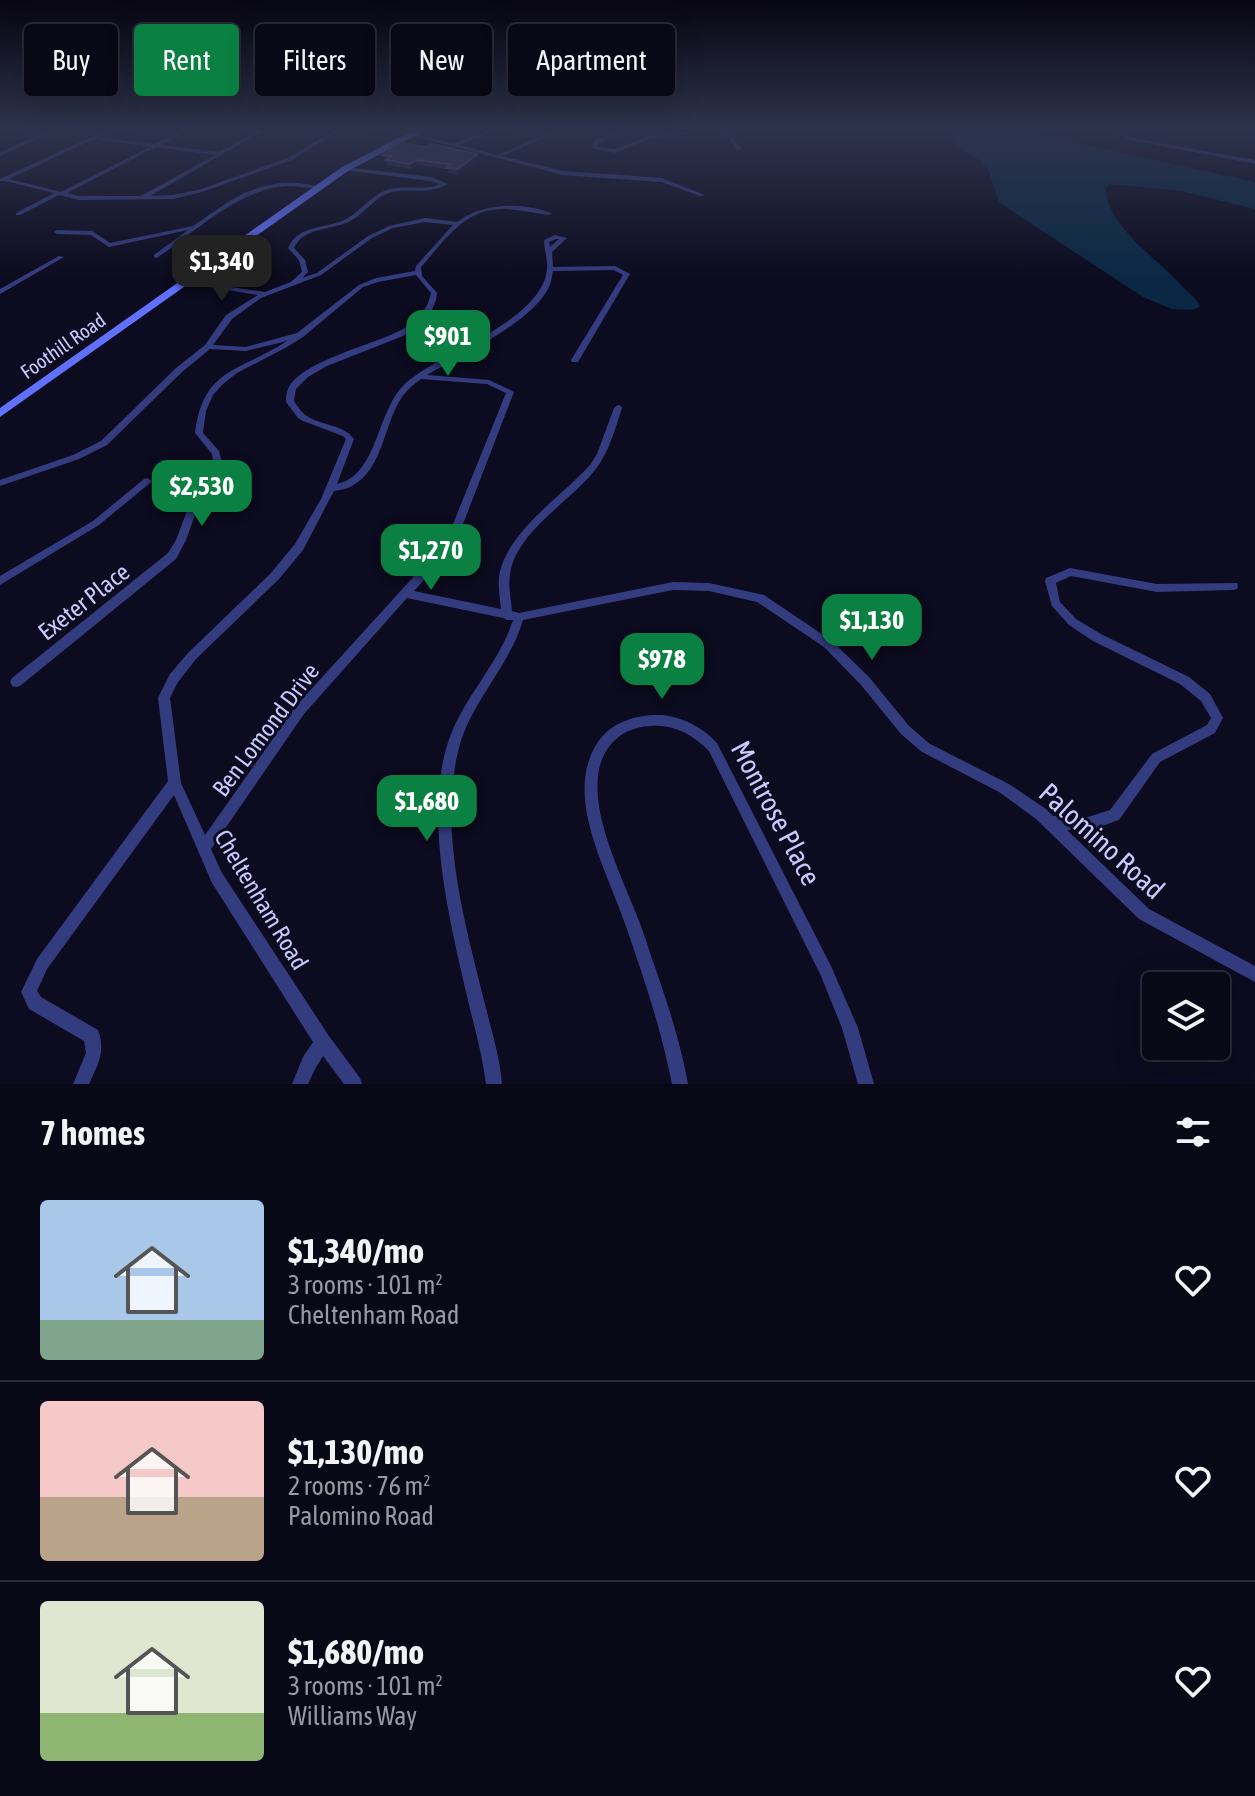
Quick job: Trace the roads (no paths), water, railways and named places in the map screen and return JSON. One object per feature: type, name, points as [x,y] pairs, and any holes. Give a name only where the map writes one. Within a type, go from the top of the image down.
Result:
[{"type":"main road","name":"Foothill Road","points":[[0,413],[332,178]]},
{"type":"street","points":[[18,214],[91,178]]},
{"type":"street","points":[[141,198],[178,178]]},
{"type":"street","points":[[2,180],[88,198],[141,198],[194,192],[237,178]]},
{"type":"street","points":[[289,286],[305,272],[302,260],[291,248],[296,238],[347,221],[386,192],[431,189],[445,184],[419,178]]},
{"type":"street","points":[[629,178],[662,180],[702,195]]},
{"type":"street","points":[[156,256],[240,199],[271,187],[289,184],[318,187]]},
{"type":"street","points":[[417,273],[418,267],[457,224],[484,208],[505,207],[549,213]]},
{"type":"street","points":[[0,483],[102,445],[167,381],[208,347],[229,317],[264,294],[328,269],[370,237],[391,227],[425,220],[457,224]]},
{"type":"street","points":[[57,232],[88,232],[100,236],[104,244],[113,244],[197,226]]},
{"type":"street","points":[[329,489],[350,486],[360,475],[376,450],[396,400],[407,385],[528,306],[544,289],[550,269],[548,252]]},
{"type":"street","points":[[0,292],[61,257]]},
{"type":"street","points":[[550,269],[615,268],[627,274],[575,360]]},
{"type":"street","name":"Exeter Place","points":[[16,682],[172,556],[201,487],[218,462],[216,453],[199,433],[199,416],[209,394],[234,371],[300,335],[361,286],[388,277],[417,273]]},
{"type":"street","name":"Cheltenham Road","points":[[354,1084],[323,1042],[217,878],[175,783],[164,709],[167,689],[192,656],[288,561],[306,535],[347,451],[349,437],[300,415],[291,404],[291,391],[313,369],[390,339],[423,317],[432,304],[434,293],[417,273]]},
{"type":"street","points":[[186,281],[264,294]]},
{"type":"street","name":"Exeter Place","points":[[208,347],[246,349],[300,335]]},
{"type":"street","name":"Ben Lomond Drive","points":[[203,849],[300,710],[407,594],[452,537],[510,394],[509,390],[489,382],[420,377]]},
{"type":"street","points":[[494,1084],[453,891],[444,815],[451,752],[463,717],[506,651],[513,616],[505,575],[513,553],[523,538],[593,467],[618,408]]},
{"type":"street","points":[[0,581],[96,523],[147,481]]},
{"type":"street","points":[[1050,823],[1088,824],[1114,815],[1156,758],[1211,729],[1217,718],[1211,702],[1197,689],[1107,643],[1067,616],[1055,601],[1050,581],[1057,575],[1070,572],[1157,588],[1233,586]]},
{"type":"street","name":"Palomino Road","points":[[407,594],[513,616],[673,586],[709,587],[760,598],[821,638],[865,681],[917,740],[1004,788],[1050,823],[1144,914],[1255,974]]},
{"type":"street","name":"Montrose Place","points":[[680,1084],[667,1028],[599,826],[591,777],[596,754],[603,742],[629,723],[644,720],[660,720],[690,728],[713,747],[826,971],[850,1028],[866,1084]]},
{"type":"street","points":[[81,1084],[94,1053],[92,1036],[35,1003],[29,992],[32,982],[175,783]]},
{"type":"street","points":[[300,1084],[323,1042]]},
{"type":"water","points":[[991,178],[1235,178],[1255,183],[1255,209],[1182,191],[1109,184],[1106,188],[1108,202],[1124,229],[1194,298],[1200,306],[1193,310],[1172,309],[1143,297],[999,202]]}]
